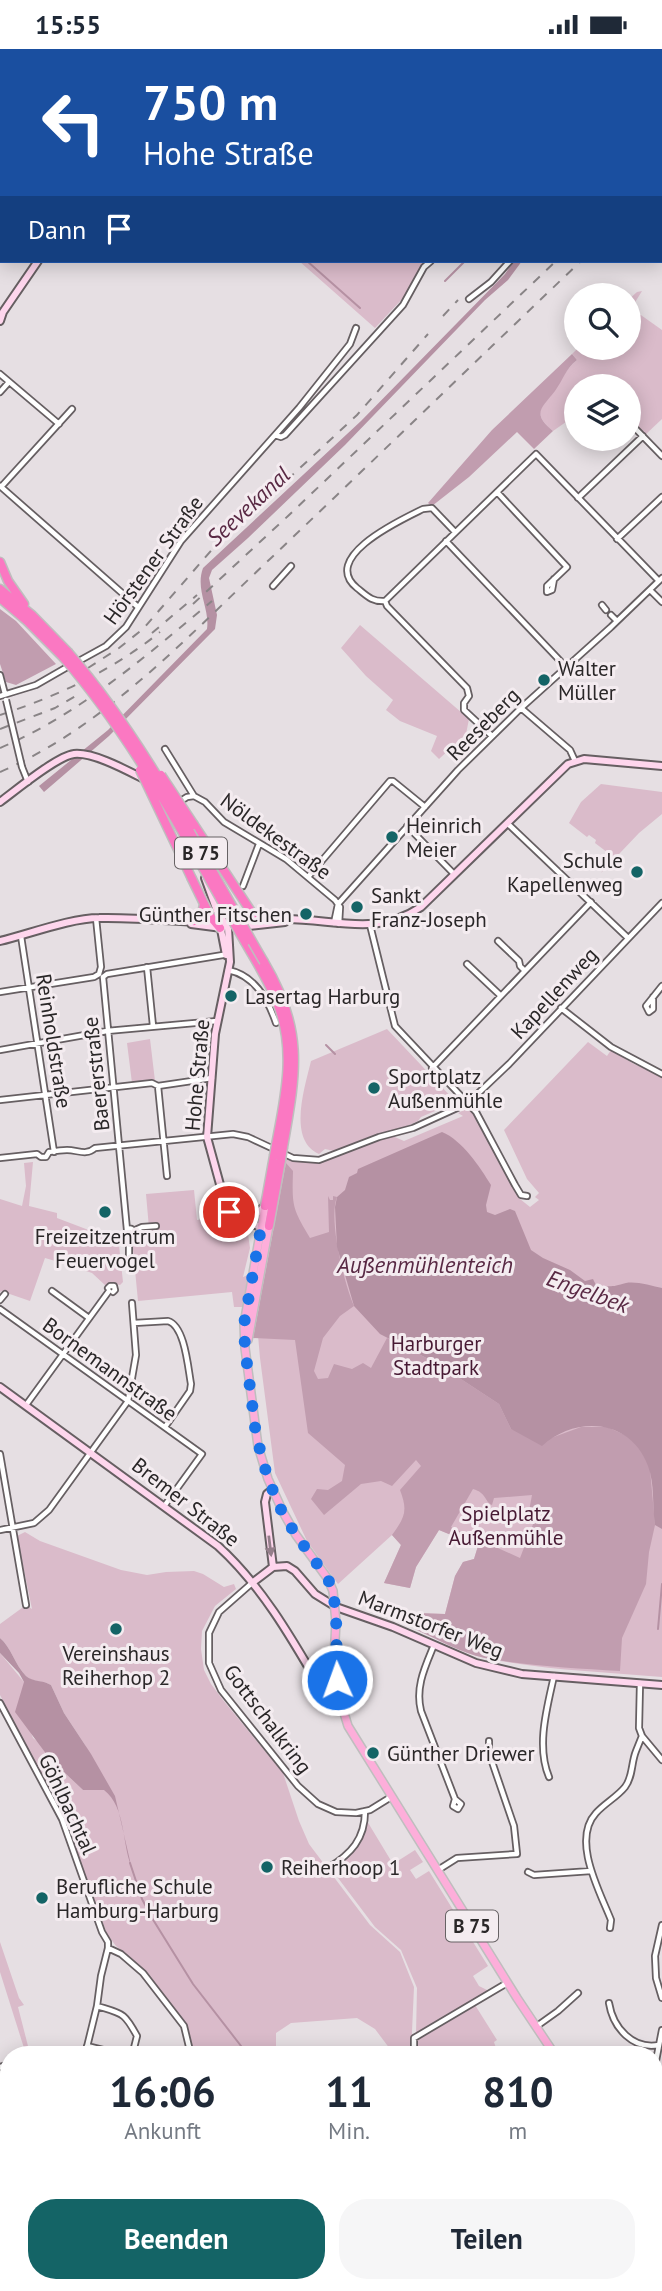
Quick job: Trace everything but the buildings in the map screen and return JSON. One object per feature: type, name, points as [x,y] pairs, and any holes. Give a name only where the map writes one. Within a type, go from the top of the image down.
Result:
[{"type":"highway","name":"B 75","points":[[0,562],[8,581],[32,615],[66,655],[134,746],[164,779],[251,913],[263,920]]},
{"type":"highway","name":"B 75","points":[[0,589],[32,615]]},
{"type":"highway","name":"B 75","points":[[0,600],[66,655]]},
{"type":"highway","name":"B 75","points":[[134,746],[147,788],[204,904],[222,925]]},
{"type":"highway","name":"B 75","points":[[134,746],[269,985],[284,1024],[292,1059],[264,1225]]},
{"type":"highway","points":[[194,921],[204,912],[204,904]]},
{"type":"highway","name":"B 75","points":[[265,1206],[277,1158]]},
{"type":"main road","points":[[0,321],[2,313],[35,263]]},
{"type":"main road","name":"Hohe Straße","points":[[28,782],[63,758],[72,755],[96,758],[127,771],[156,787],[215,884],[228,954],[228,970],[217,1021],[207,1136],[225,1207],[236,1218]]},
{"type":"main road","points":[[0,941],[96,918],[194,921],[222,925],[284,919],[370,925],[388,922],[421,907],[564,767],[584,759],[662,767]]},
{"type":"main road","points":[[0,802],[28,782]]},
{"type":"main road","points":[[172,920],[222,925],[304,921]]},
{"type":"main road","points":[[245,1219],[265,1206]]},
{"type":"main road","name":"B 75","points":[[265,1206],[247,1362],[258,1446],[272,1490],[296,1535],[326,1575],[333,1591],[333,1675],[348,1726],[549,2046]]},
{"type":"main road","points":[[236,1218],[264,1225]]},
{"type":"main road","points":[[236,1218],[264,1225]]},
{"type":"main road","name":"Bremer Straße","points":[[0,1387],[214,1542],[252,1583],[281,1623],[315,1679],[336,1687]]},
{"type":"main road","points":[[252,1583],[274,1567],[265,1502],[267,1494],[272,1490]]},
{"type":"main road","name":"Marmstorfer Weg","points":[[274,1567],[282,1565],[292,1568],[315,1594],[336,1607],[491,1667],[522,1674],[662,1685]]},
{"type":"street","name":"Hörstener Straße","points":[[275,435],[285,435],[361,352],[409,298],[424,267],[429,263]]},
{"type":"street","points":[[469,299],[491,282],[508,263]]},
{"type":"street","name":"Hörstener Straße","points":[[4,697],[45,681],[106,646],[119,635],[181,541],[275,435],[350,344],[356,328]]},
{"type":"street","points":[[0,374],[59,424]]},
{"type":"street","points":[[0,393],[9,382]]},
{"type":"street","points":[[72,409],[1,487],[138,607]]},
{"type":"street","points":[[578,498],[643,436],[662,456]]},
{"type":"street","points":[[455,532],[433,509],[427,507],[376,533],[359,548],[349,565],[349,581],[373,601],[385,601],[536,454],[617,539],[660,579]]},
{"type":"street","points":[[497,492],[567,567],[554,579]]},
{"type":"street","points":[[617,539],[662,497]]},
{"type":"street","points":[[446,541],[566,667]]},
{"type":"street","points":[[272,586],[291,566]]},
{"type":"street","name":"Reeseberg","points":[[338,904],[492,736],[660,579]]},
{"type":"street","points":[[650,590],[662,602]]},
{"type":"street","points":[[385,601],[467,688],[469,695],[464,703],[464,710],[492,736]]},
{"type":"street","points":[[606,610],[617,621]]},
{"type":"street","points":[[0,675],[28,782]]},
{"type":"street","points":[[521,708],[570,750],[575,761]]},
{"type":"street","name":"Nöldekestraße","points":[[165,749],[194,796],[224,822],[286,859],[338,904],[340,909],[337,924]]},
{"type":"street","points":[[308,877],[390,781],[425,807]]},
{"type":"street","name":"Nöldekestraße","points":[[170,807],[194,796]]},
{"type":"street","points":[[506,823],[628,939]]},
{"type":"street","points":[[407,826],[454,874]]},
{"type":"street","points":[[243,886],[259,844]]},
{"type":"street","points":[[432,1067],[591,902]]},
{"type":"street","name":"Kapellenweg","points":[[207,1136],[241,1135],[299,1159],[314,1161],[373,1139],[413,1128],[468,1103],[509,1064],[662,903]]},
{"type":"street","name":"Baererstraße","points":[[96,918],[130,1230],[126,1233],[129,1236],[129,1258]]},
{"type":"street","points":[[370,925],[395,1026],[476,1112],[524,1195]]},
{"type":"street","name":"Reinholdstraße","points":[[21,936],[54,1152]]},
{"type":"street","points":[[498,941],[519,961],[524,971]]},
{"type":"street","points":[[0,992],[228,954]]},
{"type":"street","points":[[467,964],[500,996]]},
{"type":"street","points":[[147,967],[153,1026]]},
{"type":"street","points":[[228,970],[242,974],[252,982],[265,1000],[276,1023]]},
{"type":"street","points":[[653,997],[662,986]]},
{"type":"street","points":[[561,1007],[611,1047],[662,1074]]},
{"type":"street","points":[[0,1050],[107,1031],[217,1021]]},
{"type":"street","points":[[0,1100],[152,1083],[158,1086],[212,1078]]},
{"type":"street","points":[[158,1086],[167,1176]]},
{"type":"street","points":[[0,1158],[37,1154],[41,1157],[71,1150],[91,1152],[95,1148],[207,1136]]},
{"type":"street","points":[[130,1230],[156,1226]]},
{"type":"street","points":[[52,1291],[89,1318]]},
{"type":"street","points":[[26,1405],[109,1291]]},
{"type":"street","points":[[0,1300],[5,1294]]},
{"type":"street","points":[[0,1530],[34,1523],[49,1510],[128,1401],[136,1363],[131,1303]]},
{"type":"street","name":"Bornemannstraße","points":[[0,1309],[202,1454],[165,1505]]},
{"type":"street","points":[[134,1323],[168,1321],[180,1330],[191,1384],[190,1391],[165,1427]]},
{"type":"street","points":[[0,1454],[26,1605]]},
{"type":"street","name":"Gottschalkring","points":[[252,1583],[219,1612],[211,1627],[208,1652],[214,1677],[221,1690],[298,1786],[318,1804],[336,1812],[365,1811]]},
{"type":"street","points":[[434,1645],[419,1682],[418,1699],[455,1799]]},
{"type":"street","points":[[549,1777],[545,1765],[544,1728],[554,1677]]},
{"type":"street","points":[[640,1683],[639,1728],[642,1736],[662,1761]]},
{"type":"street","name":"Göhlbachtal","points":[[0,1703],[62,1819],[108,1948]]},
{"type":"street","points":[[610,1928],[611,1920],[591,1871],[586,1831],[594,1814],[625,1787],[642,1736]]},
{"type":"street","points":[[437,1870],[457,1858],[517,1854],[514,1826],[489,1753],[489,1741]]},
{"type":"street","points":[[328,1868],[348,1855],[358,1842],[365,1824],[365,1811],[391,1797]]},
{"type":"street","points":[[528,1872],[534,1875],[591,1871]]},
{"type":"street","points":[[662,1925],[655,1956],[656,1978],[662,1998]]},
{"type":"street","points":[[87,2046],[108,1948],[121,1954],[143,1973],[184,2026],[189,2046]]},
{"type":"street","points":[[414,2046],[414,2038],[507,1983]]},
{"type":"street","points":[[536,2027],[578,1993]]},
{"type":"street","points":[[609,2003],[621,2032],[638,2042],[660,2045],[662,2030]]},
{"type":"street","points":[[97,2006],[122,2013],[137,2036],[134,2046]]},
{"type":"green space","points":[[301,263],[425,263],[404,297],[375,328]]},
{"type":"green space","points":[[641,315],[662,330],[662,419],[645,435],[641,432],[641,374],[565,374],[577,360],[641,360]]},
{"type":"green space","points":[[564,375],[564,423],[553,431],[541,418],[540,413]]},
{"type":"green space","points":[[360,625],[469,719],[466,734],[439,759],[431,751],[437,736],[400,721],[386,710],[393,700],[366,676],[341,648]]},
{"type":"green space","points":[[601,784],[662,792],[662,814],[639,833],[601,873],[612,856],[595,843],[596,840],[589,835],[587,837],[569,823],[581,802]]},
{"type":"green space","name":"Sportplatz Außenmühle","points":[[387,1029],[456,1102],[407,1126],[371,1136],[334,1151],[325,1149],[319,1154],[309,1147],[303,1137],[301,1125],[302,1098],[311,1061]]},
{"type":"green space","points":[[150,1039],[155,1081],[132,1083],[127,1043]]},
{"type":"green space","name":"Harburger Stadtpark","points":[[588,1042],[607,1056],[611,1050],[662,1076],[662,1677],[550,1668],[485,1658],[415,1629],[416,1613],[445,1614],[455,1576],[463,1562],[474,1559],[478,1546],[439,1530],[416,1567],[410,1588],[384,1583],[401,1545],[392,1535],[338,1584],[307,1541],[275,1473],[260,1358],[258,1335],[261,1295],[287,1155],[314,1161],[390,1135],[404,1141],[463,1116],[458,1113],[470,1107],[520,1199],[530,1207],[539,1200],[535,1197],[539,1193],[527,1179],[504,1130]]},
{"type":"green space","points":[[33,1162],[29,1206],[57,1213],[57,1218],[107,1237],[118,1236],[123,1282],[120,1285],[111,1283],[106,1286],[92,1273],[77,1268],[72,1263],[69,1265],[45,1258],[30,1301],[1,1291],[0,1293],[0,1199],[22,1206],[26,1186],[24,1163]]},
{"type":"green space","points":[[194,1190],[197,1220],[227,1217],[229,1221],[225,1229],[234,1226],[240,1232],[248,1234],[250,1248],[243,1277],[248,1275],[243,1307],[234,1307],[232,1292],[138,1301],[132,1239],[139,1231],[149,1228],[146,1194]]},
{"type":"green space","points":[[25,1532],[40,1541],[121,1570],[147,1575],[194,1571],[224,1587],[234,1584],[236,1589],[215,1606],[202,1631],[204,1670],[223,1700],[283,1773],[309,1844],[370,1925],[400,1952],[414,1987],[411,2046],[388,2046],[375,2029],[357,2018],[291,2023],[276,2033],[276,2046],[192,2046],[186,2024],[147,1972],[116,1946],[107,1934],[66,1822],[0,1695],[0,1653],[24,1682],[33,1738],[42,1745],[50,1759],[83,1790],[105,1790],[85,1745],[64,1713],[51,1685],[26,1676],[0,1638],[0,1624],[26,1605],[32,1609],[17,1536]]},
{"type":"green space","points":[[367,1821],[393,1864],[415,1850],[423,1862],[410,1870],[416,1879],[429,1871],[488,1966],[473,1976],[479,1986],[489,1991],[416,2034],[417,1988],[401,1950],[375,1927],[332,1870],[355,1849]]},
{"type":"green space","points":[[0,1942],[19,1998],[24,2005],[18,2007],[28,2046],[23,2046],[0,1972]]},
{"type":"green space","points":[[475,2005],[497,2040],[494,2042],[495,2046],[416,2046],[416,2041]]},
{"type":"shaded area","points":[[566,360],[577,360],[564,374],[541,411],[542,420],[553,431],[534,449],[517,432],[469,477],[432,506],[428,503],[492,430]]},
{"type":"shaded area","points":[[0,609],[16,621],[56,664],[16,685],[6,682],[0,664]]},
{"type":"shaded area","points":[[286,1163],[293,1171],[294,1206],[310,1238],[329,1232],[328,1196],[330,1200],[333,1200],[333,1196],[337,1197],[334,1220],[336,1235],[354,1306],[340,1316],[323,1338],[314,1371],[318,1379],[328,1378],[334,1364],[352,1369],[363,1363],[371,1368],[387,1338],[438,1364],[499,1404],[511,1429],[551,1438],[581,1427],[607,1427],[625,1435],[641,1448],[650,1469],[655,1525],[646,1584],[622,1638],[620,1671],[535,1665],[485,1658],[415,1629],[416,1613],[445,1614],[455,1576],[463,1562],[474,1559],[478,1546],[439,1530],[416,1567],[410,1588],[384,1583],[401,1545],[392,1535],[404,1514],[400,1490],[421,1466],[416,1460],[392,1486],[381,1481],[361,1484],[324,1515],[311,1499],[317,1489],[328,1490],[342,1481],[345,1465],[308,1433],[295,1340],[253,1338]],"holes":[[[473,1489],[492,1505],[494,1498],[532,1495],[529,1511],[537,1514],[520,1558],[451,1527]]]},
{"type":"water","points":[[513,263],[521,263],[508,280],[485,300],[345,445],[212,570],[209,578],[217,615],[215,629],[109,736],[44,792],[39,786],[108,730],[207,629],[201,584],[203,568],[361,421],[505,274]]},
{"type":"water","name":"Außenmühlenteich","points":[[442,1132],[457,1141],[476,1162],[491,1185],[487,1212],[495,1215],[510,1209],[515,1211],[531,1250],[585,1281],[593,1279],[596,1285],[634,1283],[662,1288],[662,1529],[655,1525],[652,1480],[648,1466],[640,1450],[629,1439],[616,1431],[586,1426],[571,1429],[542,1446],[511,1429],[499,1404],[438,1364],[380,1334],[354,1306],[337,1247],[337,1197],[345,1190],[349,1177],[357,1173],[358,1169]]},
{"type":"water","points":[[0,1638],[26,1676],[51,1685],[64,1713],[115,1796],[119,1814],[111,1797],[104,1790],[83,1790],[50,1759],[15,1712],[24,1682],[0,1653]]},
{"type":"waterway","points":[[309,263],[360,308]]},
{"type":"waterway","points":[[445,281],[463,263]]},
{"type":"waterway","name":"Engelbek","points":[[326,1045],[335,1054]]},
{"type":"waterway","points":[[658,1629],[662,1584]]},
{"type":"waterway","points":[[130,1863],[142,1899],[152,1918],[193,1984],[241,2046]]},
{"type":"railway","points":[[193,604],[554,263]]},
{"type":"railway","points":[[0,772],[39,753],[75,730],[110,705],[176,649],[579,263]]},
{"type":"railway","points":[[443,316],[458,300]]},
{"type":"railway","points":[[274,492],[357,415],[428,334]]},
{"type":"railway","points":[[88,668],[143,629],[282,469]]},
{"type":"railway","points":[[152,633],[197,595]]},
{"type":"railway","points":[[0,748],[85,701],[137,663],[212,601]]},
{"type":"railway","points":[[0,715],[84,681],[160,632]]},
{"type":"railway","points":[[0,729],[55,708],[81,693]]},
{"type":"place","name":"Walter Müller","points":[[544,680]]},
{"type":"place","name":"Heinrich Meier","points":[[392,837]]},
{"type":"place","name":"Schule Kapellenweg","points":[[637,872]]},
{"type":"place","name":"Sankt Franz-Joseph","points":[[357,907]]},
{"type":"place","name":"Günther Fitschen","points":[[306,914]]},
{"type":"place","name":"Lasertag Harburg","points":[[231,996]]},
{"type":"place","name":"Sportplatz Außenmühle","points":[[374,1088]]},
{"type":"place","name":"Freizeitzentrum Feuervogel","points":[[105,1212]]},
{"type":"place","name":"Vereinshaus Reiherhop 2","points":[[116,1629]]},
{"type":"place","name":"Günther Driewer","points":[[373,1753]]},
{"type":"place","name":"Reiherhoop 1","points":[[267,1867]]},
{"type":"place","name":"Berufliche Schule Hamburg-Harburg","points":[[42,1898]]},
{"type":"route","points":[[229,1212],[236,1218],[261,1228],[244,1324],[256,1435],[268,1479],[282,1512],[332,1589],[336,1611],[337,1680]]},
{"type":"water label","name":"Seevekanal","points":[[248,506]]},
{"type":"park label","name":"Spielplatz Außenmühle","points":[[506,1525]]}]
